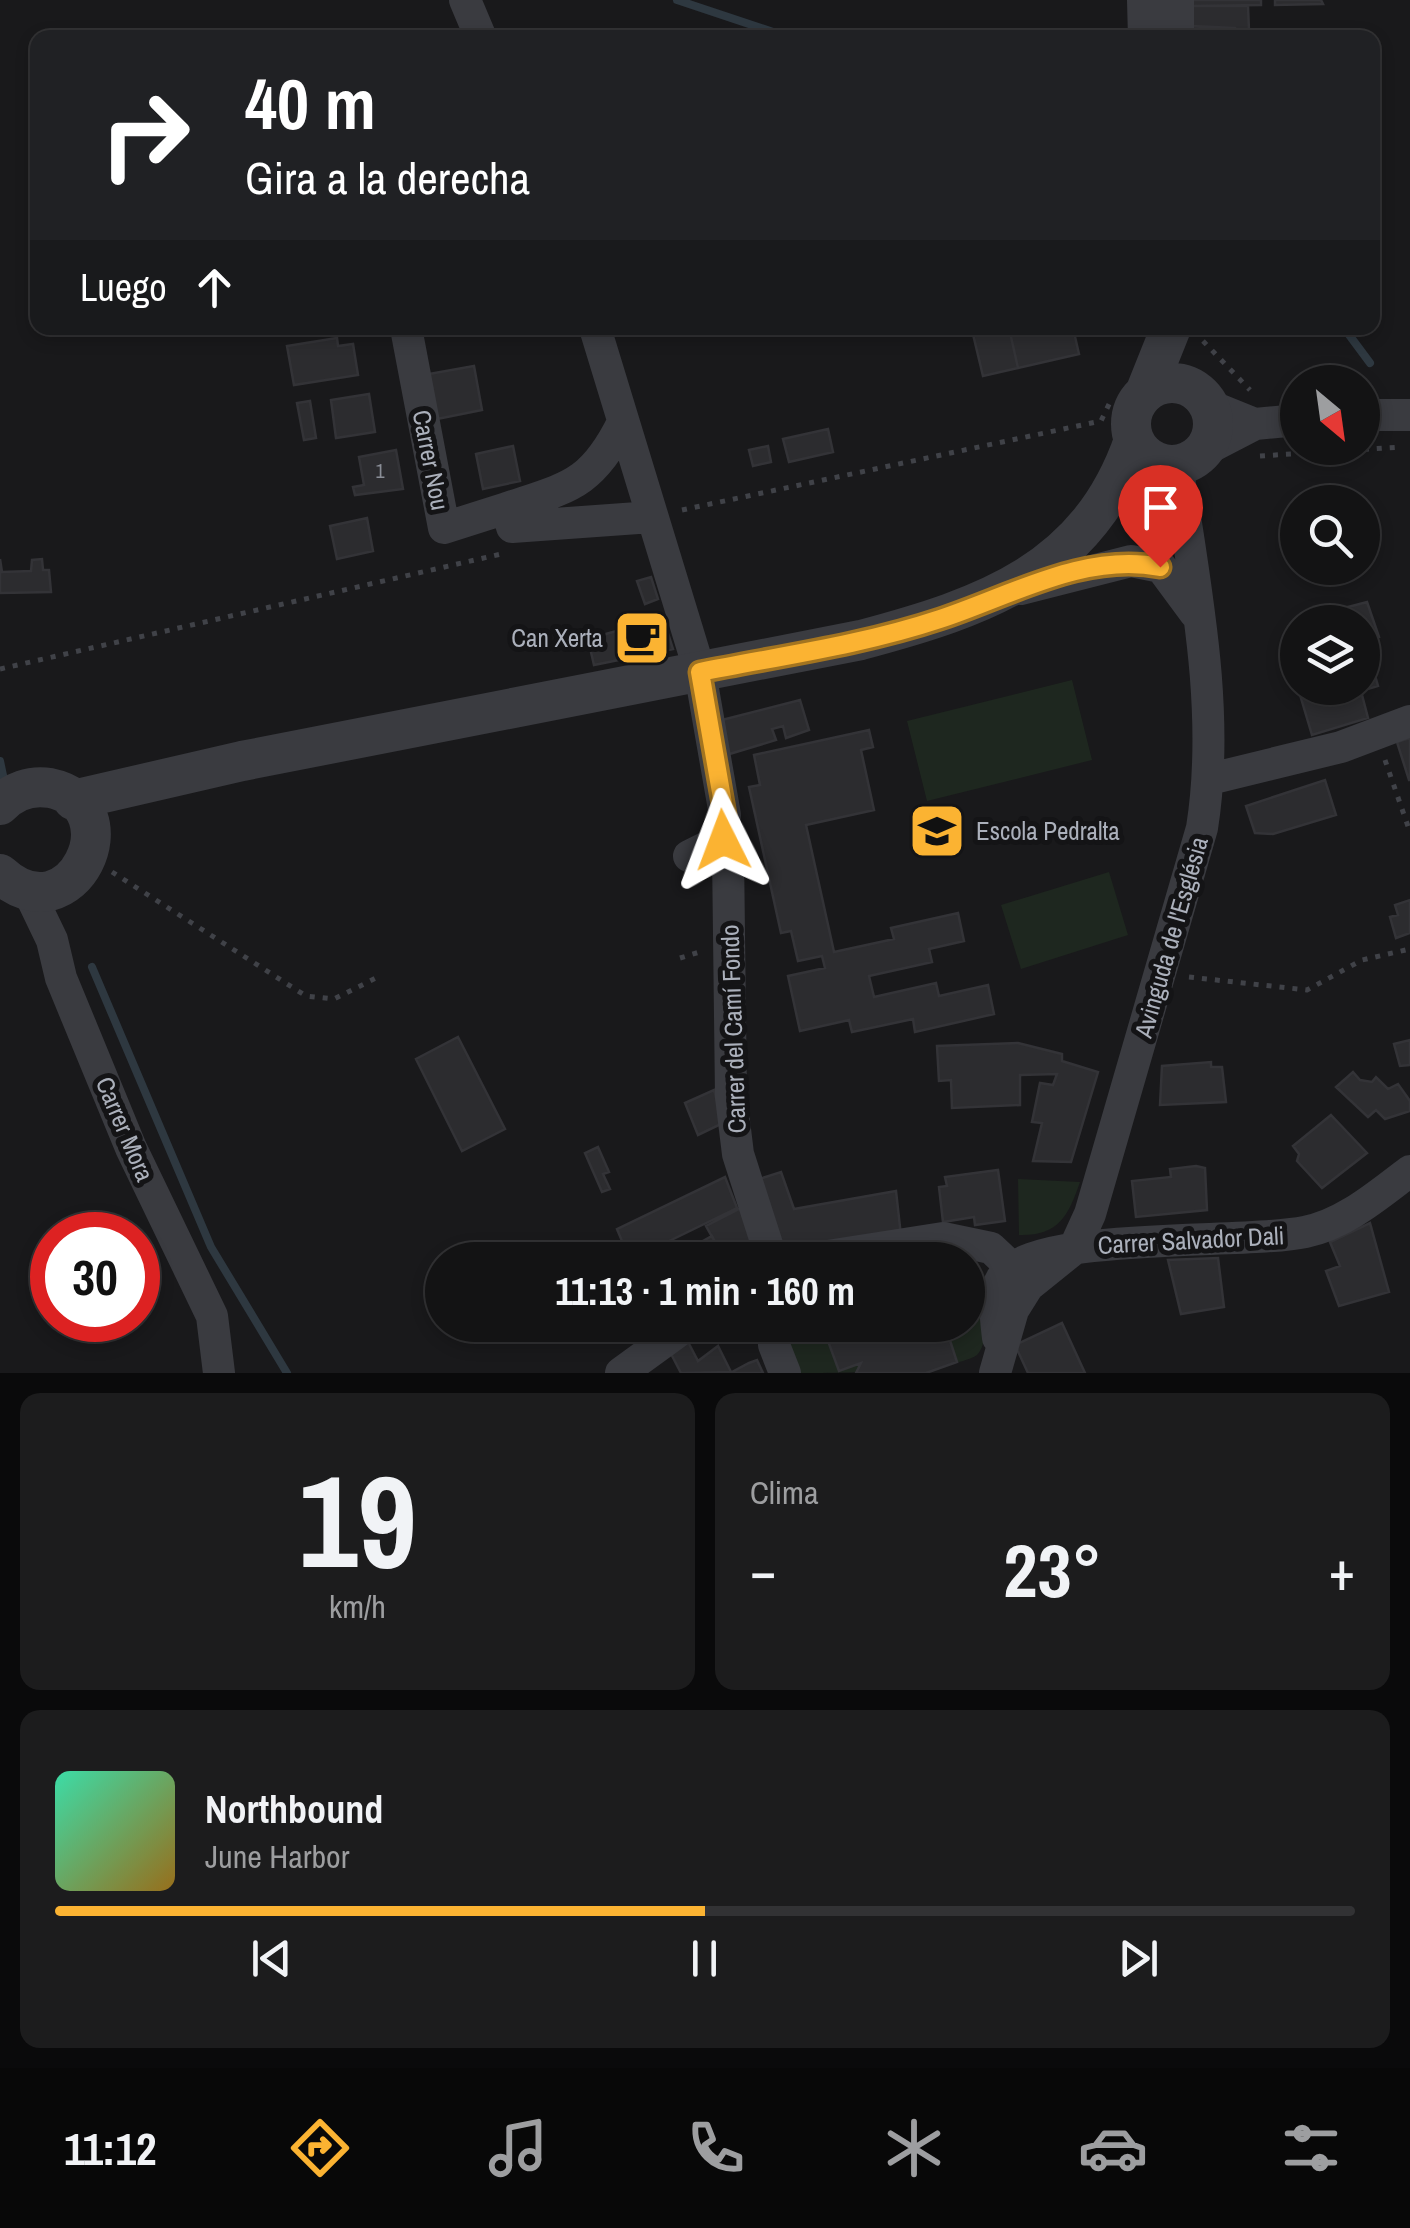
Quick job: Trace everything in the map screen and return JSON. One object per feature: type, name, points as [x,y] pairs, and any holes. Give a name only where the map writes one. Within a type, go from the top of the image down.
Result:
[{"type":"street","points":[[465,0],[478,30]]},
{"type":"street","points":[[1143,0],[1144,30]]},
{"type":"street","points":[[1174,0],[1174,30]]},
{"type":"street","name":"Carrer Nou","points":[[407,335],[444,528],[506,508]]},
{"type":"street","points":[[597,335],[700,672],[725,815],[723,840],[690,856]]},
{"type":"street","points":[[1154,448],[1132,414],[1169,335]]},
{"type":"street","points":[[1002,595],[1074,540],[1120,482],[1154,448],[1212,430],[1173,335]]},
{"type":"street","points":[[1145,392],[1168,383],[1255,424]]},
{"type":"street","points":[[1380,415],[1410,415]]},
{"type":"street","points":[[623,422],[606,458],[571,486],[506,508],[512,528],[652,517]]},
{"type":"street","points":[[1154,448],[1280,422]]},
{"type":"street","name":"Avinguda de l'Església","points":[[996,1362],[1013,1310],[1028,1286],[1074,1249],[1090,1214],[1202,828],[1210,778],[1198,616],[1154,448]]},
{"type":"street","points":[[14,882],[46,891],[80,843],[156,785],[242,762],[861,640],[940,620],[1080,570],[1130,561],[1160,567],[1198,616]]},
{"type":"street","points":[[1210,778],[1270,767],[1410,721]]},
{"type":"street","points":[[0,805],[20,790],[39,787],[80,843]]},
{"type":"street","points":[[52,940],[80,843]]},
{"type":"street","name":"Carrer del Camí Fondo","points":[[728,853],[730,1097],[738,1154],[766,1242]]},
{"type":"street","name":"Carrer Mora","points":[[14,882],[52,940],[60,978],[131,1148],[212,1316],[219,1373]]},
{"type":"street","name":"Carrer Salvador Dali","points":[[1074,1249],[1098,1243],[1135,1245],[1307,1232],[1354,1212],[1410,1172]]},
{"type":"street","points":[[917,1242],[943,1238],[962,1242]]},
{"type":"street","points":[[985,1247],[1011,1267],[1074,1249]]},
{"type":"street","name":"Avinguda de l'Església","points":[[996,1362],[997,1293],[1000,1280],[1011,1267]]},
{"type":"street","points":[[621,1373],[664,1342]]},
{"type":"street","points":[[774,1342],[785,1373]]},
{"type":"path","points":[[1261,458],[1410,447]]},
{"type":"path","points":[[652,517],[1154,448]]},
{"type":"path","points":[[0,669],[505,553]]},
{"type":"path","points":[[1376,734],[1410,832]]},
{"type":"path","points":[[80,843],[306,996],[334,999],[376,978]]},
{"type":"path","points":[[1161,974],[1308,990],[1362,960],[1410,949]]},
{"type":"shaded area","points":[[1072,680],[1092,760],[927,801],[907,721]]},
{"type":"shaded area","points":[[1109,872],[1128,935],[1021,969],[1001,905]]},
{"type":"shaded area","points":[[1018,1179],[1080,1182],[1060,1222],[1043,1232],[1019,1235]]},
{"type":"shaded area","points":[[788,1342],[983,1342],[977,1355],[942,1365],[792,1373]]},
{"type":"building","points":[[1191,0],[1261,0],[1261,5],[1191,6]]},
{"type":"building","points":[[1275,0],[1321,0],[1323,4],[1275,5]]},
{"type":"building","points":[[1191,6],[1248,6],[1249,30],[1192,26]]},
{"type":"building","points":[[1192,26],[1235,28],[1235,30],[1192,30]]},
{"type":"building","points":[[973,335],[1011,335],[1018,368],[983,376]]},
{"type":"building","points":[[1011,335],[1075,335],[1079,354],[1018,368]]},
{"type":"building","points":[[337,338],[338,346],[353,344],[358,375],[294,385],[287,346]]},
{"type":"building","points":[[474,366],[482,410],[437,419],[429,374]]},
{"type":"building","points":[[369,394],[375,432],[336,438],[331,400]]},
{"type":"building","points":[[310,401],[316,438],[304,440],[297,403]]},
{"type":"building","points":[[828,429],[833,452],[789,462],[783,439]]},
{"type":"building","points":[[513,446],[520,481],[483,489],[476,454]]},
{"type":"building","points":[[768,446],[771,462],[753,466],[749,450]]},
{"type":"building","points":[[396,450],[403,489],[355,495],[353,487],[364,485],[359,457]]},
{"type":"building","points":[[367,518],[373,551],[337,559],[330,526]]},
{"type":"building","points":[[0,559],[2,572],[31,571],[32,560],[42,559],[43,570],[49,570],[51,592],[0,593]]},
{"type":"building","points":[[651,577],[658,599],[645,604],[637,581]]},
{"type":"building","points":[[663,618],[673,649],[594,665],[588,639]]},
{"type":"building","points":[[800,700],[809,730],[786,738],[783,726],[772,729],[776,740],[726,755],[722,720]]},
{"type":"building","points":[[1303,705],[1365,705],[1368,718],[1312,735]]},
{"type":"building","points":[[869,730],[873,747],[861,750],[874,810],[806,825],[834,952],[894,939],[891,928],[958,913],[964,941],[929,949],[932,962],[869,976],[874,997],[936,983],[939,996],[988,985],[994,1014],[915,1032],[913,1019],[852,1032],[849,1020],[800,1031],[788,976],[825,968],[822,956],[798,961],[791,931],[781,933],[749,787],[760,785],[754,755]]},
{"type":"building","points":[[1410,738],[1410,780],[1409,780],[1397,742]]},
{"type":"building","points":[[1325,780],[1336,815],[1273,834],[1255,833],[1246,806]]},
{"type":"building","points":[[1410,900],[1410,933],[1396,938],[1390,917],[1398,915],[1395,905]]},
{"type":"building","points":[[458,1037],[505,1129],[462,1151],[416,1059]]},
{"type":"building","points":[[1410,1040],[1410,1065],[1400,1066],[1394,1044]]},
{"type":"building","points":[[1018,1043],[1062,1054],[1062,1061],[1098,1072],[1071,1162],[1033,1161],[1042,1123],[1032,1122],[1040,1083],[1053,1085],[1057,1074],[1020,1075],[1020,1105],[952,1108],[951,1080],[939,1081],[937,1046]]},
{"type":"building","points":[[1211,1062],[1211,1067],[1222,1067],[1226,1102],[1160,1105],[1162,1066]]},
{"type":"building","points":[[1353,1072],[1360,1080],[1372,1082],[1376,1077],[1388,1089],[1398,1084],[1410,1101],[1410,1111],[1385,1119],[1376,1110],[1368,1117],[1336,1087]]},
{"type":"building","points":[[714,1090],[723,1123],[698,1135],[685,1103]]},
{"type":"building","points":[[1331,1115],[1367,1153],[1322,1188],[1297,1161],[1299,1154],[1293,1146]]},
{"type":"building","points":[[598,1147],[609,1172],[603,1174],[610,1189],[602,1192],[585,1153]]},
{"type":"building","points":[[1205,1168],[1207,1210],[1136,1217],[1132,1181],[1171,1177],[1170,1169]]},
{"type":"building","points":[[998,1170],[1005,1221],[975,1225],[974,1217],[943,1222],[939,1187],[947,1186],[945,1177]]},
{"type":"building","points":[[781,1172],[794,1209],[896,1191],[901,1236],[862,1242],[773,1242],[756,1180]]},
{"type":"building","points":[[725,1177],[737,1208],[667,1242],[622,1242],[617,1229]]},
{"type":"building","points":[[747,1205],[758,1239],[715,1242],[706,1226]]},
{"type":"building","points":[[1370,1223],[1389,1292],[1339,1306],[1326,1271],[1340,1266],[1330,1242]]},
{"type":"building","points":[[1218,1258],[1224,1307],[1181,1314],[1168,1260]]},
{"type":"building","points":[[1062,1323],[1085,1373],[1028,1373],[1015,1345]]},
{"type":"building","points":[[688,1342],[698,1361],[718,1346],[731,1372],[681,1373],[670,1352]]},
{"type":"building","points":[[828,1342],[951,1342],[957,1362],[926,1373],[856,1373],[861,1363],[839,1371]]},
{"type":"building","points":[[757,1360],[763,1373],[730,1373],[749,1363]]},
{"type":"waterway","points":[[677,0],[767,30]]},
{"type":"waterway","points":[[1349,335],[1370,363]]},
{"type":"waterway","points":[[0,761],[4,780]]},
{"type":"waterway","points":[[92,967],[211,1247],[287,1373]]},
{"type":"place","name":"Can Xerta","points":[[642,638]]},
{"type":"place","name":"Escola Pedralta","points":[[937,831]]},
{"type":"route","points":[[723,840],[725,815],[700,672],[940,620],[1080,570],[1130,561],[1160,567]]}]
